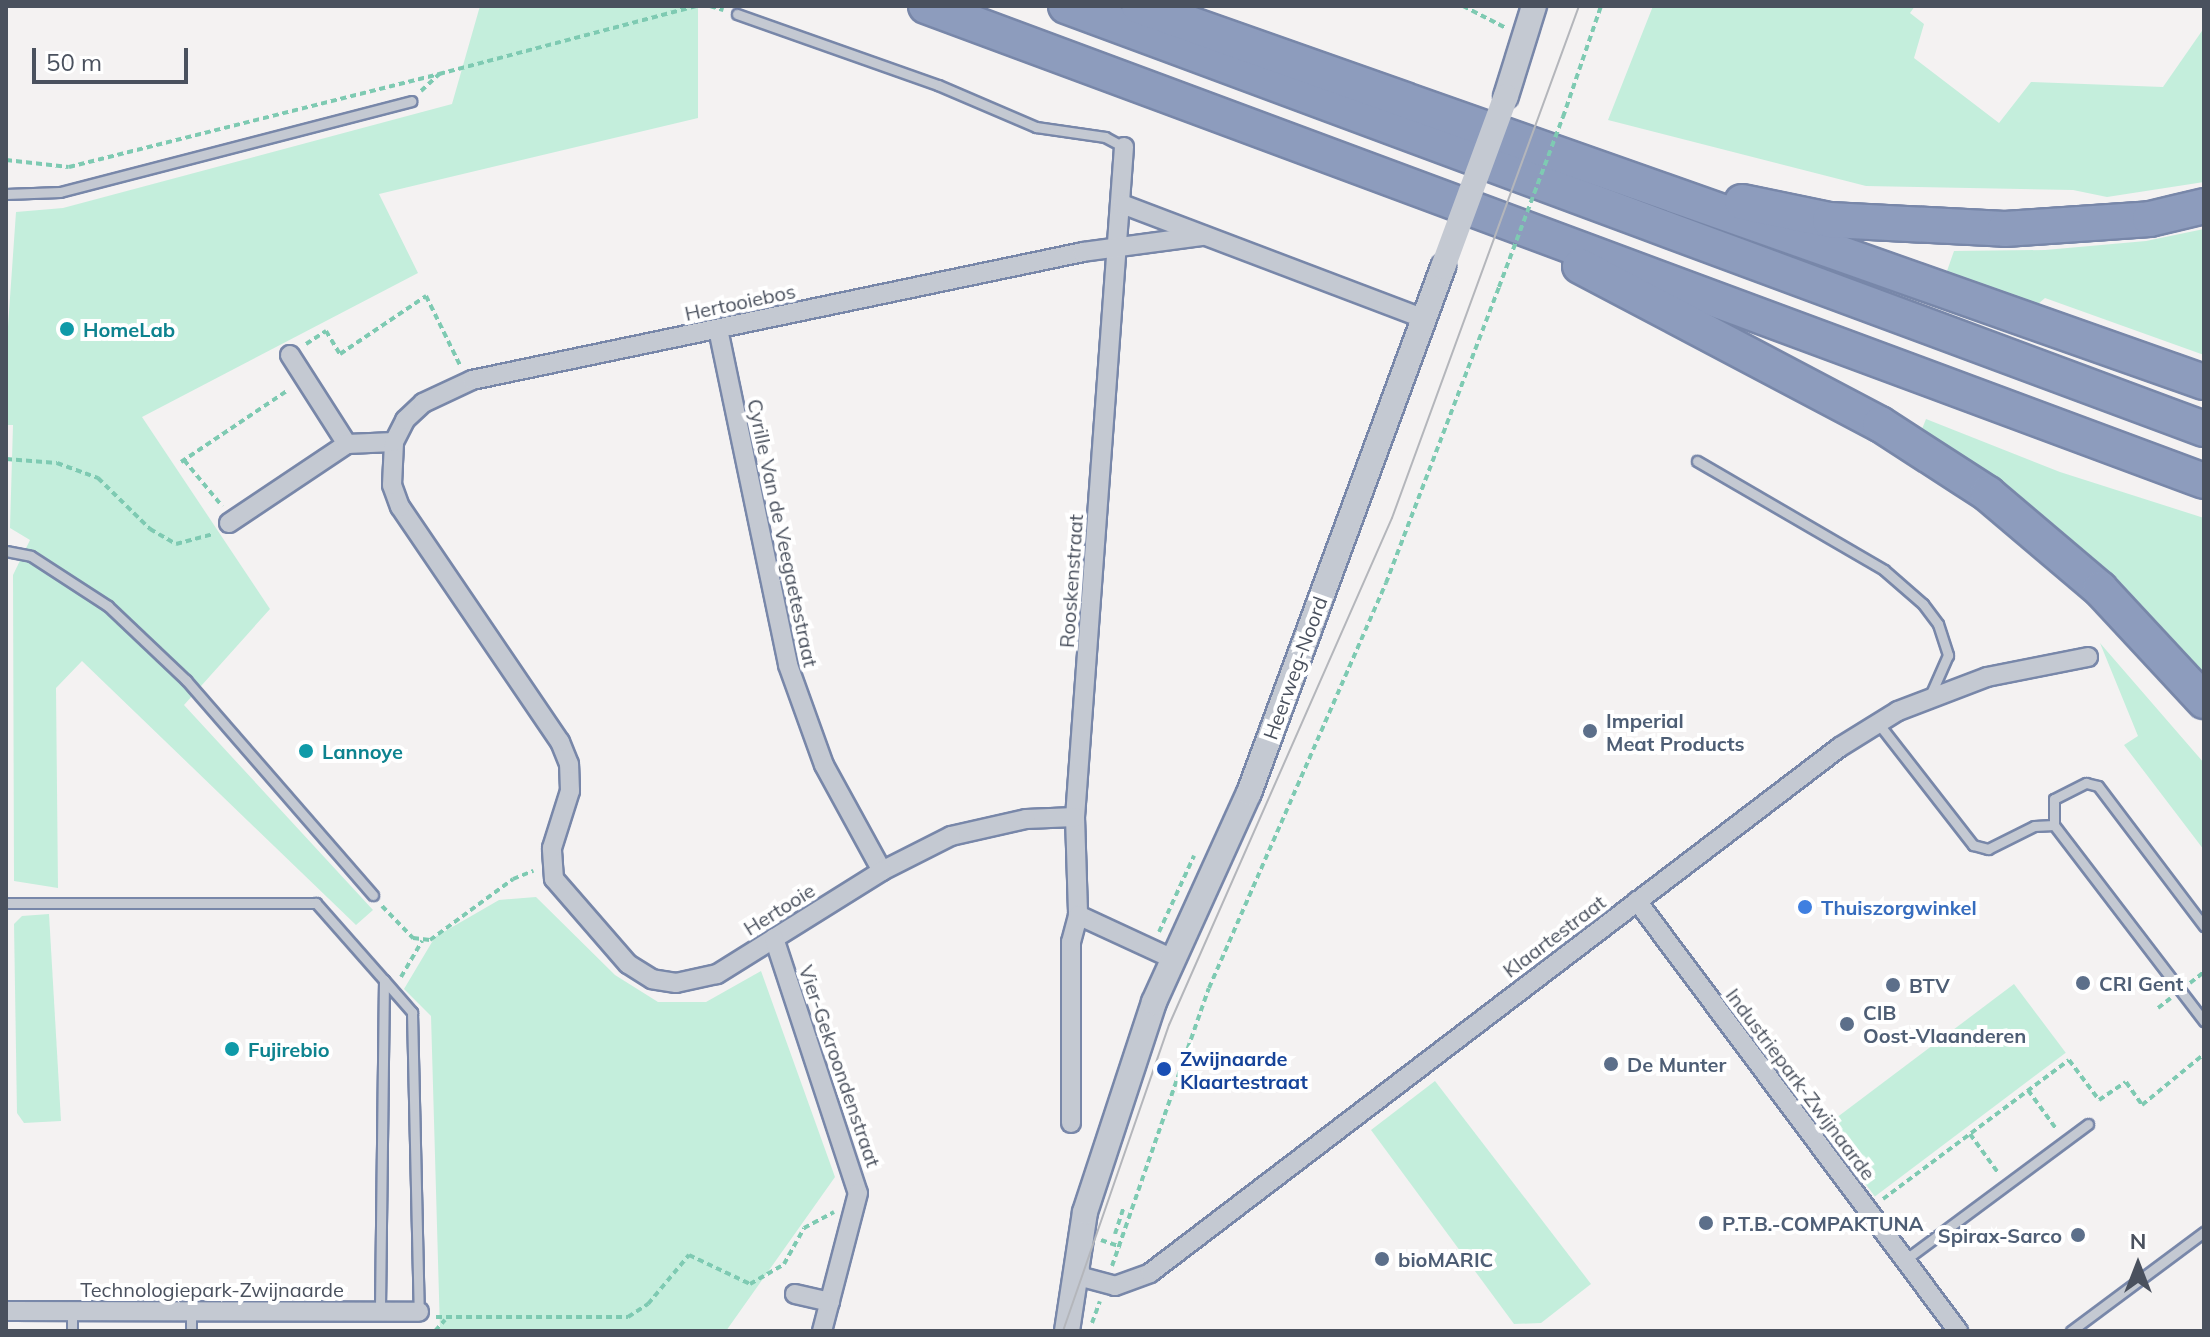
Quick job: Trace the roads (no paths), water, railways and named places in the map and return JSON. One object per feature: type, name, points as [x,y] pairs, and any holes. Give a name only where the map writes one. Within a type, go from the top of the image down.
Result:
[{"type":"highway","points":[[926,6],[2204,481]]},
{"type":"highway","points":[[1066,6],[2204,429]]},
{"type":"highway","points":[[1139,6],[1460,124],[2204,382]]},
{"type":"highway","points":[[1460,124],[1729,200],[1830,220],[2005,229],[2150,219],[2204,206]]},
{"type":"highway","points":[[1489,214],[1681,323],[1880,424],[1988,494],[2100,589],[2204,701]]},
{"type":"street","name":"Heerweg-Noord","points":[[1067,1331],[1079,1268],[1085,1212],[1171,958],[1249,793],[1506,96],[1534,6]]},
{"type":"street","name":"Rooskenstraat","points":[[1071,1123],[1071,942],[1078,915],[1075,817],[1119,250],[1124,147]]},
{"type":"street","points":[[1122,204],[1424,319]]},
{"type":"street","points":[[1119,250],[1202,236]]},
{"type":"street","name":"Hertooiebos","points":[[394,442],[405,420],[423,403],[466,382],[1083,252],[1119,250]]},
{"type":"street","name":"Cyrille Van de Veegaetestraat","points":[[718,329],[788,665],[824,765],[882,871]]},
{"type":"street","points":[[290,355],[347,444]]},
{"type":"street","points":[[231,522],[347,444],[394,442]]},
{"type":"street","name":"Hertooie","points":[[394,442],[392,485],[400,507],[560,742],[569,764],[570,791],[551,864],[562,894],[628,964],[652,979],[697,981],[882,871],[951,836],[988,826],[1075,817]]},
{"type":"street","name":"Klaartestraat","points":[[1079,1268],[1082,1277],[1105,1285],[1128,1285],[1150,1273],[1637,901],[1878,723],[1987,677],[2088,657]]},
{"type":"street","name":"Industriepark-Zwijnaarde","points":[[1637,901],[1958,1331]]},
{"type":"street","points":[[1078,915],[1171,958]]},
{"type":"street","name":"Vier-Gekroondenstraat","points":[[774,938],[855,1173],[854,1213],[822,1331]]},
{"type":"street","points":[[795,1294],[830,1302]]},
{"type":"street","name":"Technologiepark-Zwijnaarde","points":[[6,1311],[419,1312]]},
{"type":"lane","points":[[737,14],[938,85],[1036,127],[1105,137],[1124,147]]},
{"type":"lane","points":[[6,194],[60,192],[411,101]]},
{"type":"lane","points":[[1697,461],[1884,570],[1923,604],[1938,624],[1948,655],[1928,700]]},
{"type":"lane","points":[[6,551],[31,556],[108,606],[186,680],[373,895]]},
{"type":"lane","points":[[1878,723],[1973,845],[1988,849],[2034,826],[2054,825]]},
{"type":"lane","points":[[2204,926],[2098,786],[2086,783],[2054,799],[2054,825],[2204,1021]]},
{"type":"lane","points":[[6,903],[316,903],[412,1012],[419,1312]]},
{"type":"lane","points":[[380,1311],[384,980]]},
{"type":"lane","points":[[1905,1260],[2088,1124]]},
{"type":"lane","points":[[2071,1331],[2204,1232]]},
{"type":"lane","points":[[72,1311],[72,1331]]},
{"type":"lane","points":[[191,1311],[191,1331]]},
{"type":"tram line","points":[[1063,1331],[1169,1025],[1392,518],[1579,6]]},
{"type":"place","name":"HomeLab","points":[[67,329]]},
{"type":"place","name":"Imperial Meat Products","points":[[1590,731]]},
{"type":"place","name":"Lannoye","points":[[306,751]]},
{"type":"place","name":"Thuiszorgwinkel","points":[[1805,907]]},
{"type":"place","name":"CRI Gent","points":[[2083,983]]},
{"type":"place","name":"BTV","points":[[1893,985]]},
{"type":"place","name":"CIB Oost-Vlaanderen","points":[[1847,1024]]},
{"type":"place","name":"Fujirebio","points":[[232,1049]]},
{"type":"place","name":"De Munter","points":[[1611,1064]]},
{"type":"place","name":"Zwijnaarde Klaartestraat","points":[[1164,1069]]},
{"type":"place","name":"P.T.B.-COMPAKTUNA","points":[[1706,1223]]},
{"type":"place","name":"Spirax-Sarco","points":[[2078,1235]]},
{"type":"place","name":"bioMARIC","points":[[1382,1259]]}]
